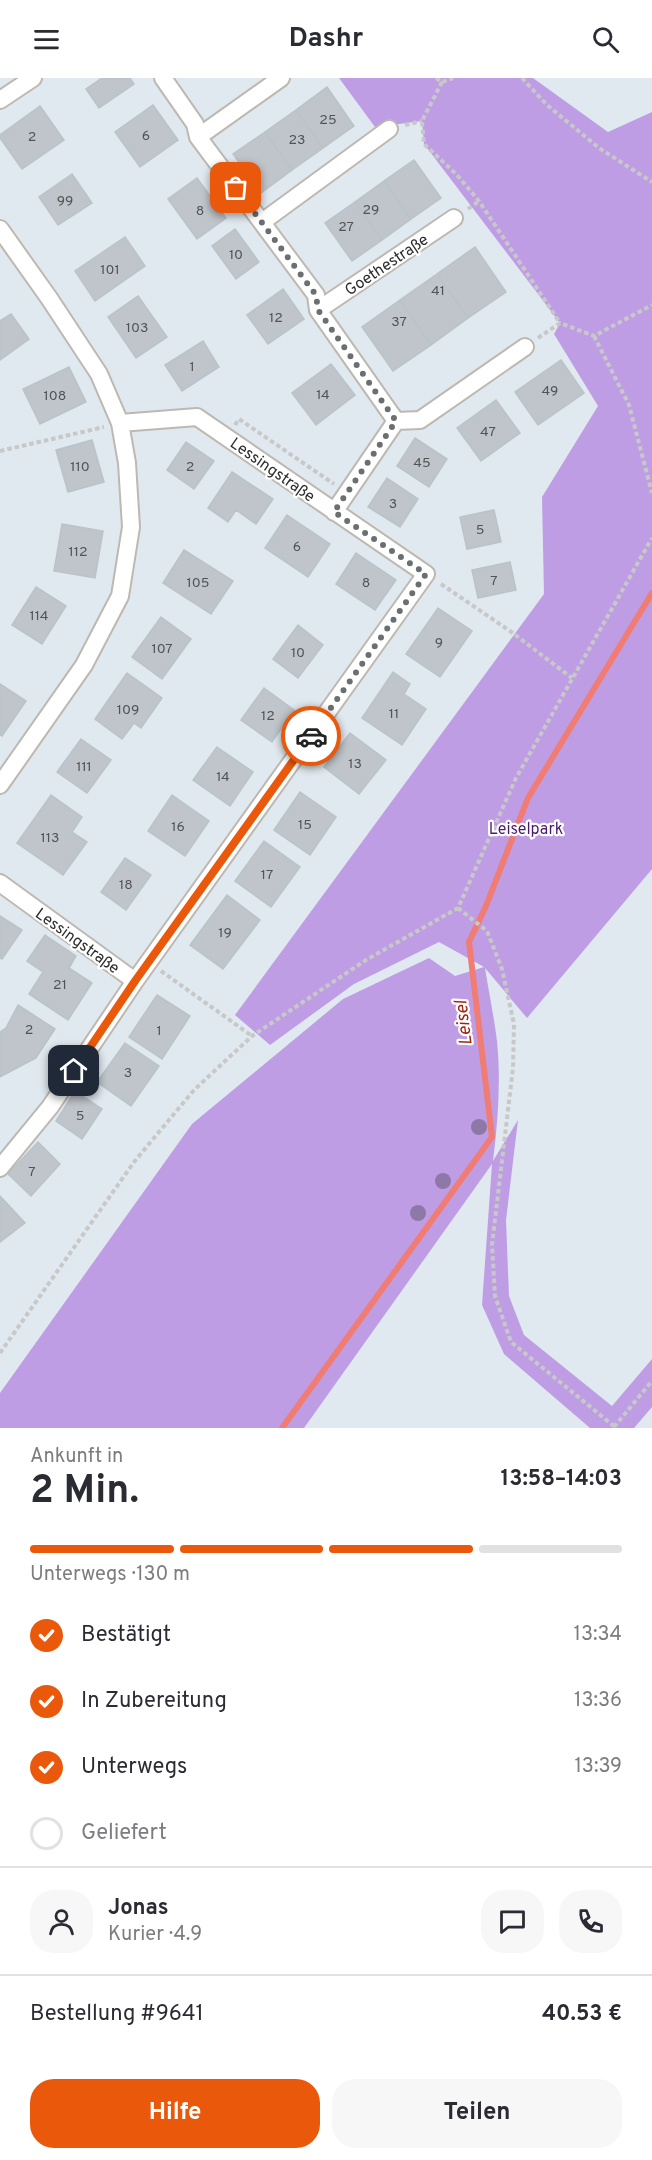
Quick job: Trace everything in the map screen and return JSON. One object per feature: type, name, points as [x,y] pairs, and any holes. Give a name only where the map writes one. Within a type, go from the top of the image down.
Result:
[{"type":"street","points":[[0,100],[33,78]]},
{"type":"street","points":[[163,78],[195,124],[198,137],[316,295],[318,310],[396,421]]},
{"type":"street","points":[[198,137],[281,78]]},
{"type":"street","points":[[262,222],[390,129]]},
{"type":"street","name":"Goethestraße","points":[[318,310],[454,218]]},
{"type":"street","points":[[0,229],[99,374],[120,423],[127,463],[131,527],[120,596],[84,665],[0,785]]},
{"type":"street","points":[[396,421],[420,420],[525,347]]},
{"type":"street","name":"Lessingstraße","points":[[0,884],[135,981],[426,574],[197,417],[120,423]]},
{"type":"street","points":[[334,512],[396,421]]},
{"type":"street","points":[[0,1168],[50,1107],[135,981]]},
{"type":"path","points":[[436,78],[442,82]]},
{"type":"path","points":[[453,78],[442,82],[422,121],[424,144],[479,201],[560,323],[594,336],[629,405],[652,493]]},
{"type":"path","points":[[522,78],[547,105],[591,141],[652,182]]},
{"type":"path","points":[[594,336],[652,305]]},
{"type":"path","points":[[525,347],[560,323]]},
{"type":"path","points":[[227,438],[239,419],[347,493]]},
{"type":"path","points":[[0,451],[120,423]]},
{"type":"path","points":[[0,1353],[134,1162],[194,1090],[252,1036],[366,960],[458,908],[516,778],[652,538]]},
{"type":"path","points":[[426,574],[510,631],[572,678]]},
{"type":"path","points":[[458,908],[487,931],[502,969],[514,1024],[513,1068],[492,1245],[495,1296],[511,1342],[614,1428],[652,1382]]},
{"type":"path","points":[[148,962],[252,1036]]},
{"type":"green space","name":"Leiselpark","points":[[339,78],[533,78],[608,132],[652,112],[652,869],[527,1018],[485,968],[496,1032],[499,1071],[493,1161],[518,1120],[506,1220],[509,1296],[524,1335],[612,1406],[652,1359],[652,1407],[634,1428],[590,1428],[504,1354],[482,1305],[492,1164],[304,1428],[0,1428],[0,1393],[192,1124],[343,999],[429,958],[455,976],[484,967],[439,942],[354,984],[270,1045],[235,1015],[544,594],[542,497],[598,406],[554,334],[560,323],[424,144],[422,121],[375,127]]},
{"type":"building","points":[[102,78],[130,78],[134,84],[99,108],[86,89]]},
{"type":"building","points":[[327,87],[354,126],[323,148],[296,110]]},
{"type":"building","points":[[153,105],[178,140],[140,167],[115,132]]},
{"type":"building","points":[[40,106],[64,140],[22,169],[0,135]]},
{"type":"building","points":[[296,110],[323,148],[292,170],[265,132]]},
{"type":"building","points":[[265,132],[292,170],[261,193],[233,154]]},
{"type":"building","points":[[414,160],[441,198],[411,219],[384,181]]},
{"type":"building","points":[[72,174],[92,203],[58,225],[39,197]]},
{"type":"building","points":[[197,178],[226,218],[197,239],[168,199]]},
{"type":"building","points":[[384,181],[411,219],[382,240],[355,202]]},
{"type":"building","points":[[355,202],[382,240],[352,261],[325,223]]},
{"type":"building","points":[[235,229],[259,262],[236,279],[212,246]]},
{"type":"building","points":[[125,237],[145,266],[95,301],[75,271]]},
{"type":"building","points":[[475,247],[506,292],[468,318],[437,274]]},
{"type":"building","points":[[437,274],[468,318],[431,345],[400,300]]},
{"type":"building","points":[[283,289],[304,319],[268,344],[247,315]]},
{"type":"building","points":[[138,296],[167,337],[136,358],[108,317]]},
{"type":"building","points":[[400,300],[431,345],[393,371],[362,327]]},
{"type":"building","points":[[11,314],[29,339],[0,360],[0,321]]},
{"type":"building","points":[[203,341],[219,367],[182,391],[165,365]]},
{"type":"building","points":[[561,360],[584,393],[538,425],[515,392]]},
{"type":"building","points":[[331,364],[355,395],[316,425],[292,393]]},
{"type":"building","points":[[69,367],[86,402],[40,424],[23,389]]},
{"type":"building","points":[[496,400],[520,433],[481,461],[457,428]]},
{"type":"building","points":[[415,438],[447,459],[429,487],[397,466]]},
{"type":"building","points":[[92,440],[104,482],[68,492],[56,450]]},
{"type":"building","points":[[186,442],[214,461],[194,489],[167,470]]},
{"type":"building","points":[[232,472],[273,499],[256,524],[236,510],[228,522],[208,508]]},
{"type":"building","points":[[387,478],[418,499],[400,527],[368,507]]},
{"type":"building","points":[[494,510],[501,542],[467,549],[460,517]]},
{"type":"building","points":[[287,515],[330,544],[308,577],[265,548]]},
{"type":"building","points":[[62,524],[103,531],[95,578],[54,571]]},
{"type":"building","points":[[184,550],[233,581],[211,614],[163,583]]},
{"type":"building","points":[[356,553],[396,580],[375,610],[336,584]]},
{"type":"building","points":[[510,562],[516,590],[478,598],[472,570]]},
{"type":"building","points":[[36,587],[66,606],[42,644],[12,625]]},
{"type":"building","points":[[438,608],[472,631],[440,677],[406,654]]},
{"type":"building","points":[[161,617],[191,639],[162,679],[132,657]]},
{"type":"building","points":[[298,625],[323,645],[298,678],[273,659]]},
{"type":"building","points":[[393,672],[410,684],[404,694],[426,709],[402,745],[362,718]]},
{"type":"building","points":[[127,673],[162,698],[141,728],[134,723],[122,739],[95,719]]},
{"type":"building","points":[[0,684],[26,701],[2,736],[0,735]]},
{"type":"building","points":[[264,688],[294,710],[272,742],[241,720]]},
{"type":"building","points":[[350,733],[386,760],[359,794],[324,767]]},
{"type":"building","points":[[81,739],[111,760],[87,793],[57,772]]},
{"type":"building","points":[[217,747],[253,772],[230,806],[193,780]]},
{"type":"building","points":[[300,792],[336,817],[310,855],[274,830]]},
{"type":"building","points":[[51,795],[82,817],[72,832],[87,842],[63,875],[17,843]]},
{"type":"building","points":[[172,795],[209,821],[185,856],[148,831]]},
{"type":"building","points":[[264,841],[300,867],[271,907],[235,881]]},
{"type":"building","points":[[125,858],[151,875],[126,910],[101,892]]},
{"type":"building","points":[[227,895],[260,920],[223,969],[190,945]]},
{"type":"building","points":[[0,916],[22,930],[2,959],[0,958]]},
{"type":"building","points":[[45,935],[76,956],[69,968],[92,983],[68,1020],[29,994],[43,972],[27,961]]},
{"type":"building","points":[[157,995],[190,1016],[162,1059],[129,1037]]},
{"type":"building","points":[[18,1005],[55,1029],[36,1058],[0,1077],[0,1032],[6,1028]]},
{"type":"building","points":[[125,1043],[159,1066],[131,1106],[97,1082]]},
{"type":"building","points":[[75,1091],[102,1109],[82,1139],[56,1121]]},
{"type":"building","points":[[38,1142],[60,1164],[31,1196],[8,1174]]},
{"type":"building","points":[[0,1196],[25,1223],[0,1242]]},
{"type":"waterway","name":"Leisel","points":[[282,1428],[492,1137],[469,942],[486,906],[528,798],[652,593]]},
{"type":"way so far","points":[[236,188],[316,295],[318,310],[396,421],[334,512],[426,574],[311,736]]},
{"type":"route","points":[[74,1071],[135,981],[311,736]]}]
